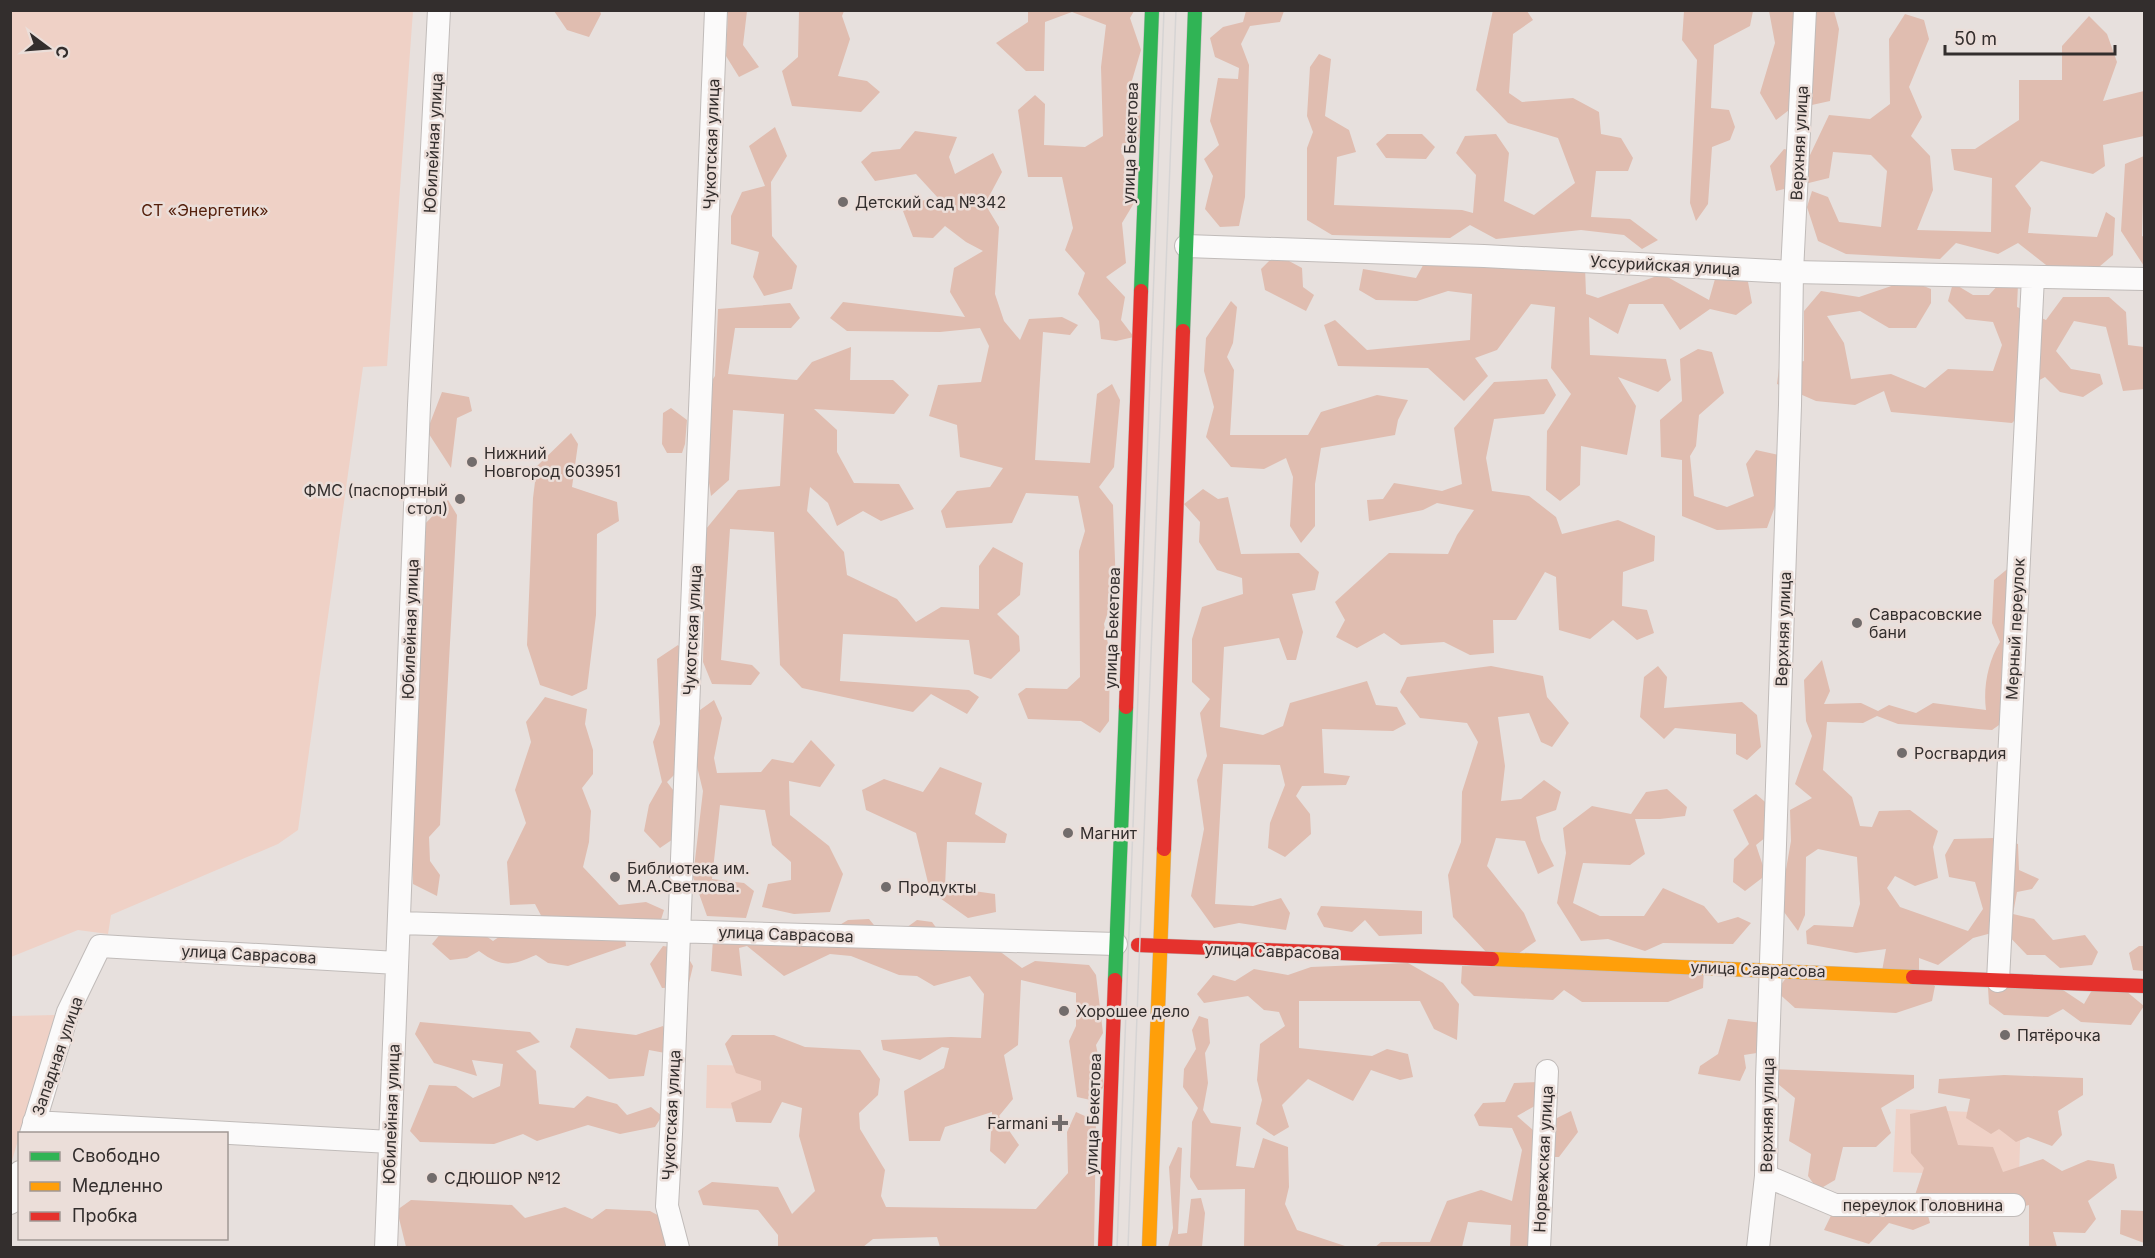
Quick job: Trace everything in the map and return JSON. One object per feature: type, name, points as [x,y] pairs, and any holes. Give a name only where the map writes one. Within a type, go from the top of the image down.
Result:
[{"type":"main road","name":"улица Бекетова","points":[[1105,1248],[1152,10]]},
{"type":"main road","points":[[1149,1248],[1195,10]]},
{"type":"main road","name":"улица Саврасова","points":[[1116,944],[2145,986]]},
{"type":"street","name":"Юбилейная улица","points":[[386,1248],[419,405],[439,10]]},
{"type":"street","name":"Чукотская улица","points":[[678,1248],[667,1206],[702,400],[716,10]]},
{"type":"street","name":"Верхняя улица","points":[[1758,1248],[1766,1176],[1767,1079],[1790,405],[1792,272],[1805,10]]},
{"type":"street","name":"Уссурийская улица","points":[[1186,246],[1484,256],[1792,272],[2145,279]]},
{"type":"street","name":"Мерный переулок","points":[[1998,981],[2033,277]]},
{"type":"street","name":"улица Саврасова","points":[[399,923],[1116,944]]},
{"type":"street","name":"улица Саврасова","points":[[100,946],[397,963]]},
{"type":"street","name":"Западная улица","points":[[32,1128],[68,1012],[100,946]]},
{"type":"street","name":"Норвежская улица","points":[[1539,1248],[1547,1071]]},
{"type":"street","points":[[32,1128],[134,1132]]},
{"type":"street","points":[[228,1136],[390,1142]]},
{"type":"street","name":"переулок Головнина","points":[[1766,1176],[1835,1204],[2014,1205]]},
{"type":"street","points":[[10,1203],[18,1178]]},
{"type":"green space","name":"СТ «Энергетик»","points":[[11,10],[413,11],[387,366],[363,367],[298,830],[278,844],[111,915],[108,934],[78,930],[11,957]]},
{"type":"green space","points":[[55,1015],[20,1132],[18,1132],[11,1164],[11,1016]]},
{"type":"green space","points":[[707,1065],[773,1066],[771,1109],[706,1108]]},
{"type":"green space","points":[[1896,1109],[2021,1114],[2019,1176],[1893,1172]]},
{"type":"shaded area","points":[[1493,10],[1527,11],[1533,20],[1513,34],[1509,93],[1522,102],[1573,98],[1599,112],[1601,134],[1621,138],[1633,158],[1628,171],[1596,171],[1591,217],[1630,219],[1658,240],[1642,249],[1624,235],[1581,230],[1496,239],[1470,225],[1450,238],[1332,235],[1307,220],[1307,148],[1313,132],[1307,116],[1310,67],[1319,54],[1331,59],[1325,116],[1349,130],[1356,152],[1337,157],[1334,205],[1462,210],[1473,213],[1476,175],[1456,153],[1465,136],[1496,134],[1509,153],[1504,201],[1534,215],[1575,183],[1558,138],[1508,123],[1476,90]]},
{"type":"shaded area","points":[[554,11],[600,11],[601,14],[589,37],[567,30]]},
{"type":"shaded area","points":[[728,11],[747,11],[743,45],[759,67],[739,77],[726,56]]},
{"type":"shaded area","points":[[799,11],[844,11],[842,16],[850,39],[838,76],[867,81],[880,92],[861,112],[792,106],[782,71],[798,57]]},
{"type":"shaded area","points":[[1028,11],[1134,11],[1130,18],[1141,50],[1128,94],[1144,119],[1143,136],[1121,148],[1137,198],[1122,223],[1126,263],[1106,277],[1125,297],[1121,320],[1134,337],[1116,341],[1101,339],[1099,321],[1078,294],[1085,273],[1065,250],[1073,228],[1062,177],[1028,177],[1018,110],[1035,95],[1045,104],[1044,145],[1085,147],[1103,136],[1101,67],[1106,25],[1072,12],[1045,22],[1044,71],[1026,71],[996,43],[1028,22]]},
{"type":"shaded area","points":[[1246,11],[1284,11],[1280,22],[1250,26],[1241,44],[1249,65],[1245,197],[1239,226],[1220,227],[1205,209],[1213,176],[1204,159],[1219,145],[1210,121],[1218,78],[1238,79],[1239,68],[1215,57],[1210,38],[1223,27],[1243,22]]},
{"type":"shaded area","points":[[1684,11],[1753,11],[1750,26],[1714,45],[1711,108],[1729,110],[1735,127],[1730,140],[1712,147],[1708,204],[1696,221],[1690,203],[1697,60],[1682,40]]},
{"type":"shaded area","points":[[1769,11],[1834,11],[1839,29],[1830,101],[1789,110],[1776,120],[1760,93],[1775,43]]},
{"type":"shaded area","points":[[1905,14],[1924,20],[1929,39],[1909,87],[1922,117],[1911,136],[1930,156],[1933,190],[1917,230],[1991,232],[1992,178],[1954,170],[1951,149],[1975,149],[2019,120],[2019,80],[2062,80],[2062,46],[2089,16],[2107,34],[2117,62],[2103,101],[2144,91],[2144,136],[2103,145],[2105,166],[2093,174],[2041,161],[2015,186],[2031,208],[2028,233],[2097,237],[2106,212],[2115,218],[2113,255],[2092,273],[2055,272],[2018,243],[1998,254],[1956,243],[1940,259],[1846,254],[1818,241],[1807,207],[1812,191],[1828,197],[1839,222],[1881,227],[1887,171],[1871,155],[1833,152],[1829,178],[1776,191],[1770,166],[1784,149],[1810,155],[1829,115],[1870,119],[1890,104],[1889,39]]},
{"type":"shaded area","points":[[775,127],[787,156],[771,182],[772,236],[797,266],[792,289],[764,296],[753,277],[759,252],[731,244],[731,216],[742,192],[765,186],[749,146]]},
{"type":"shaded area","points":[[915,131],[957,137],[949,157],[955,174],[993,153],[1002,172],[985,204],[999,227],[995,294],[1004,321],[1020,340],[1029,319],[1062,317],[1078,325],[1070,335],[1043,332],[1035,460],[1090,463],[1097,394],[1112,384],[1120,400],[1114,467],[1099,487],[1113,505],[1116,588],[1104,624],[1110,654],[1109,721],[1100,733],[1081,721],[1028,719],[1018,694],[1026,688],[1067,689],[1080,677],[1079,551],[1085,531],[1078,496],[1026,493],[1012,523],[946,528],[941,511],[957,491],[990,487],[1003,468],[960,457],[957,425],[929,416],[938,385],[981,382],[989,346],[980,328],[940,332],[847,331],[830,318],[843,302],[965,317],[950,292],[954,268],[983,251],[966,242],[945,226],[933,238],[913,237],[903,211],[916,201],[939,199],[916,174],[875,181],[861,162],[872,152],[900,149]]},
{"type":"shaded area","points":[[1387,134],[1422,134],[1435,147],[1426,159],[1386,158],[1376,144]]},
{"type":"shaded area","points":[[2144,156],[2142,236],[2144,237],[2144,266],[2121,231],[2125,164]]},
{"type":"shaded area","points":[[1276,254],[1302,268],[1303,287],[1314,295],[1306,311],[1265,290],[1261,269]]},
{"type":"shaded area","points":[[1427,258],[1585,267],[1586,294],[1598,298],[1662,274],[1709,300],[1719,265],[1745,266],[1752,303],[1736,315],[1710,309],[1680,330],[1663,304],[1629,304],[1618,334],[1589,317],[1590,355],[1666,359],[1671,380],[1658,392],[1618,377],[1636,406],[1627,455],[1581,446],[1580,485],[1560,501],[1546,490],[1547,431],[1571,394],[1551,368],[1555,307],[1531,304],[1497,350],[1475,358],[1488,376],[1464,401],[1428,368],[1338,366],[1324,325],[1335,320],[1367,350],[1470,340],[1472,294],[1448,291],[1417,301],[1376,300],[1359,290],[1363,269],[1416,278]]},
{"type":"shaded area","points":[[1909,280],[1931,289],[1931,303],[1916,328],[1889,328],[1860,311],[1827,316],[1844,343],[1851,379],[1891,374],[1925,388],[1948,369],[1993,371],[2002,345],[1993,322],[1966,319],[1948,301],[1953,283],[1973,295],[1989,295],[2001,282],[2018,284],[2017,307],[2046,320],[2063,297],[2109,297],[2126,312],[2128,345],[2144,347],[2144,389],[2123,391],[2106,327],[2074,321],[2056,351],[2071,369],[2100,374],[2103,384],[2083,397],[2060,392],[2045,377],[2022,390],[2031,404],[2012,423],[1891,412],[1884,391],[1855,405],[1816,401],[1777,384],[1779,368],[1804,361],[1804,311],[1821,291],[1859,297]]},
{"type":"shaded area","points":[[1231,301],[1237,307],[1233,343],[1227,357],[1234,370],[1230,435],[1308,435],[1321,412],[1377,395],[1408,400],[1398,420],[1395,435],[1321,448],[1315,484],[1315,526],[1301,543],[1290,526],[1293,477],[1286,458],[1264,469],[1231,467],[1206,437],[1214,407],[1204,371],[1206,338]]},
{"type":"shaded area","points":[[790,303],[800,318],[791,328],[735,328],[728,374],[797,380],[812,362],[851,347],[850,380],[893,380],[909,395],[894,414],[814,409],[837,430],[837,452],[854,483],[899,484],[914,509],[881,521],[863,511],[837,526],[828,503],[810,487],[807,511],[844,552],[847,575],[897,599],[916,622],[941,607],[979,609],[979,566],[993,547],[1023,563],[1020,595],[997,614],[1019,636],[1020,651],[991,679],[974,674],[969,640],[843,634],[840,681],[969,690],[979,697],[967,714],[931,694],[913,712],[802,688],[780,665],[774,532],[730,529],[721,660],[752,665],[760,673],[751,685],[712,684],[703,662],[706,529],[738,490],[780,486],[784,414],[733,410],[729,480],[711,496],[697,403],[715,376],[718,309]]},
{"type":"shaded area","points":[[1698,349],[1712,352],[1724,393],[1699,415],[1696,446],[1690,456],[1694,496],[1727,507],[1754,496],[1746,464],[1756,450],[1783,456],[1784,482],[1767,528],[1717,530],[1682,516],[1682,460],[1661,457],[1660,420],[1682,401],[1680,359]]},
{"type":"shaded area","points":[[1547,379],[1556,395],[1544,414],[1494,419],[1486,458],[1492,491],[1529,496],[1556,517],[1562,534],[1618,520],[1655,536],[1654,561],[1623,572],[1622,606],[1647,610],[1654,633],[1637,640],[1613,620],[1590,639],[1559,630],[1556,577],[1545,572],[1516,620],[1493,620],[1494,653],[1470,655],[1444,642],[1401,645],[1384,633],[1357,648],[1336,637],[1345,620],[1335,602],[1389,553],[1448,554],[1457,535],[1474,510],[1437,503],[1423,510],[1369,521],[1367,500],[1383,499],[1394,483],[1442,491],[1462,484],[1454,428],[1494,382]]},
{"type":"shaded area","points":[[442,392],[469,397],[472,411],[457,418],[451,468],[427,431]]},
{"type":"shaded area","points":[[671,408],[687,420],[682,453],[667,453],[662,444],[663,413]]},
{"type":"shaded area","points":[[571,433],[578,444],[572,487],[617,502],[619,521],[597,534],[596,615],[587,689],[572,696],[540,685],[527,645],[533,498],[537,466]]},
{"type":"shaded area","points":[[1203,489],[1218,499],[1228,497],[1241,554],[1299,553],[1319,572],[1315,590],[1292,594],[1303,632],[1296,660],[1287,660],[1279,638],[1224,647],[1220,727],[1263,735],[1283,726],[1290,703],[1367,681],[1376,705],[1397,707],[1406,724],[1393,731],[1322,729],[1324,773],[1350,776],[1346,785],[1302,786],[1296,796],[1310,814],[1311,834],[1285,857],[1268,848],[1270,823],[1285,785],[1280,765],[1223,764],[1215,904],[1253,906],[1281,898],[1290,913],[1286,930],[1239,923],[1214,928],[1191,896],[1204,829],[1197,780],[1207,756],[1200,713],[1210,699],[1192,682],[1192,639],[1202,607],[1243,594],[1242,578],[1217,570],[1199,542],[1200,522],[1184,504]]},
{"type":"shaded area","points":[[448,500],[457,515],[440,825],[429,837],[430,861],[440,875],[437,896],[413,884],[408,723],[422,527]]},
{"type":"shaded area","points":[[2011,566],[2006,720],[1992,730],[1898,724],[1877,716],[1863,723],[1827,722],[1823,770],[1852,797],[1860,826],[1872,827],[1879,811],[1910,810],[1938,831],[1933,847],[1938,878],[1915,886],[1895,876],[1887,888],[1900,907],[1968,931],[1983,909],[1975,882],[1949,877],[1945,855],[1954,839],[1995,838],[2018,844],[2019,870],[2039,879],[2032,889],[2017,892],[2013,914],[2034,919],[2053,940],[2085,935],[2098,952],[2092,965],[2060,968],[2045,955],[2027,955],[2003,930],[1973,938],[1938,965],[1919,958],[1919,973],[1935,986],[1932,1001],[1896,1013],[1795,1008],[1776,991],[1786,978],[1882,971],[1886,949],[1856,953],[1807,944],[1806,931],[1814,925],[1853,927],[1860,904],[1857,857],[1818,849],[1806,857],[1805,915],[1798,931],[1784,912],[1785,875],[1791,841],[1790,810],[1812,798],[1795,784],[1812,736],[1806,721],[1804,680],[1822,660],[1830,691],[1824,704],[1861,703],[1878,711],[1889,705],[1916,713],[1933,703],[1986,710],[1987,675],[2000,642],[1992,623],[1994,580]]},
{"type":"shaded area","points":[[678,645],[692,665],[682,767],[667,782],[680,799],[679,835],[660,848],[644,831],[649,805],[662,782],[653,742],[660,724],[657,659]]},
{"type":"shaded area","points":[[1491,666],[1543,676],[1547,697],[1569,723],[1552,747],[1541,742],[1529,713],[1498,717],[1505,766],[1501,801],[1521,799],[1544,780],[1561,792],[1556,810],[1536,817],[1541,840],[1554,866],[1538,874],[1525,841],[1496,838],[1487,866],[1524,913],[1536,941],[1515,956],[1488,954],[1453,917],[1448,875],[1461,842],[1462,792],[1478,742],[1467,723],[1420,718],[1400,692],[1407,677]]},
{"type":"shaded area","points":[[1658,666],[1667,677],[1664,708],[1742,702],[1757,715],[1761,747],[1747,760],[1736,754],[1736,734],[1675,728],[1664,739],[1640,717],[1644,677]]},
{"type":"shaded area","points":[[545,697],[587,709],[585,724],[593,750],[593,774],[582,788],[591,811],[589,842],[583,867],[619,905],[646,902],[664,910],[660,923],[625,936],[626,946],[568,966],[548,963],[536,955],[513,963],[501,963],[479,951],[467,958],[450,960],[432,944],[451,921],[465,921],[493,941],[521,922],[545,923],[535,904],[510,905],[507,862],[526,823],[515,790],[531,742],[526,722]]},
{"type":"shaded area","points":[[714,700],[722,718],[714,758],[717,773],[761,772],[772,759],[793,763],[811,740],[835,765],[820,787],[789,781],[790,815],[829,846],[843,874],[830,912],[794,914],[762,907],[768,884],[791,880],[791,862],[772,845],[765,810],[720,805],[712,879],[744,883],[754,891],[746,918],[707,916],[693,877],[703,791],[694,754],[700,710]]},
{"type":"shaded area","points":[[940,767],[982,783],[975,814],[1007,834],[1005,843],[947,842],[945,887],[995,894],[996,912],[968,918],[930,891],[916,833],[866,810],[862,790],[884,779],[923,792]]},
{"type":"shaded area","points":[[1667,789],[1687,807],[1685,816],[1635,819],[1645,854],[1630,865],[1583,863],[1573,903],[1600,916],[1644,916],[1663,888],[1704,906],[1718,923],[1738,917],[1751,923],[1733,944],[1663,943],[1645,951],[1608,939],[1581,941],[1557,903],[1566,853],[1563,828],[1592,806],[1631,814],[1646,792]]},
{"type":"shaded area","points":[[1756,794],[1772,808],[1771,833],[1756,845],[1766,875],[1745,891],[1733,882],[1734,859],[1749,844],[1733,810]]},
{"type":"shaded area","points":[[1321,906],[1422,911],[1422,934],[1379,936],[1365,920],[1352,932],[1324,927],[1317,914]]},
{"type":"shaded area","points":[[869,919],[878,930],[899,933],[917,920],[932,922],[948,944],[990,944],[1022,968],[1035,961],[1089,965],[1096,975],[1103,1033],[1096,1045],[1104,1086],[1095,1101],[1077,1097],[1069,1041],[1076,1026],[1076,993],[1021,980],[1018,1045],[1004,1055],[1013,1099],[999,1116],[1019,1145],[1005,1164],[990,1151],[992,1112],[945,1127],[940,1141],[909,1141],[904,1091],[944,1068],[949,1048],[942,1047],[920,1060],[883,1050],[881,1040],[981,1038],[984,994],[970,976],[934,986],[917,976],[899,975],[851,956],[830,954],[784,976],[747,946],[739,948],[742,976],[711,971],[713,939],[806,945],[848,920]]},
{"type":"shaded area","points":[[663,946],[683,949],[693,966],[688,987],[662,988],[650,964]]},
{"type":"shaded area","points":[[2139,946],[2144,946],[2144,971],[2133,970],[2129,953]]},
{"type":"shaded area","points":[[1408,963],[1443,983],[1459,1004],[1457,1040],[1434,1029],[1420,1001],[1299,1001],[1299,1048],[1372,1056],[1387,1049],[1408,1054],[1413,1077],[1400,1080],[1371,1070],[1353,1101],[1308,1079],[1282,1105],[1289,1127],[1274,1136],[1256,1124],[1262,1100],[1257,1080],[1260,1044],[1285,1026],[1279,1012],[1264,1010],[1248,996],[1204,1003],[1197,994],[1213,975],[1235,981],[1254,969],[1288,975],[1311,967]]},
{"type":"shaded area","points":[[1462,966],[1704,970],[1703,988],[1668,1002],[1582,1002],[1564,990],[1553,1000],[1474,996],[1461,983]]},
{"type":"shaded area","points":[[2048,980],[2084,1004],[2092,990],[2126,991],[2144,1006],[2131,1025],[2081,1022],[2063,1009],[2048,1017],[2004,1015],[1989,1004],[1988,988]]},
{"type":"shaded area","points":[[1199,1016],[1208,1019],[1210,1043],[1205,1053],[1208,1083],[1203,1110],[1211,1123],[1241,1127],[1236,1166],[1254,1168],[1263,1138],[1288,1147],[1289,1187],[1285,1204],[1297,1230],[1348,1247],[1244,1247],[1245,1189],[1198,1190],[1190,1177],[1192,1122],[1198,1108],[1183,1087],[1184,1069],[1196,1049],[1192,1030]]},
{"type":"shaded area","points":[[1728,1019],[1763,1023],[1763,1052],[1744,1055],[1746,1068],[1740,1081],[1698,1074],[1700,1066],[1718,1054]]},
{"type":"shaded area","points":[[420,1022],[530,1032],[540,1042],[516,1051],[536,1071],[539,1104],[574,1108],[587,1096],[617,1104],[627,1115],[651,1107],[662,1116],[655,1127],[620,1134],[588,1125],[537,1141],[523,1134],[494,1144],[420,1142],[410,1131],[429,1085],[456,1086],[473,1098],[500,1086],[503,1064],[472,1060],[477,1076],[434,1063],[415,1034]]},
{"type":"shaded area","points":[[663,1026],[670,1038],[665,1053],[649,1050],[644,1076],[609,1079],[570,1047],[576,1028],[636,1035]]},
{"type":"shaded area","points":[[732,1035],[774,1035],[805,1047],[860,1050],[880,1079],[878,1095],[859,1113],[860,1129],[885,1170],[881,1196],[886,1207],[1036,1209],[1068,1173],[1067,1132],[1076,1112],[1096,1121],[1094,1248],[940,1247],[937,1237],[873,1239],[863,1247],[778,1247],[778,1235],[758,1210],[703,1205],[698,1191],[712,1182],[778,1187],[792,1214],[815,1191],[799,1136],[802,1108],[782,1102],[771,1123],[736,1122],[731,1103],[761,1090],[761,1081],[736,1073],[725,1044]]},
{"type":"shaded area","points":[[1775,1069],[1914,1075],[1914,1088],[1881,1108],[1891,1133],[1876,1147],[1843,1147],[1835,1180],[1818,1190],[1808,1176],[1811,1154],[1789,1141],[1795,1098],[1772,1079]]},
{"type":"shaded area","points":[[2004,1075],[2083,1078],[2083,1095],[2058,1111],[2062,1135],[2052,1146],[2028,1137],[2016,1142],[1999,1129],[1991,1134],[1966,1118],[1970,1099],[1938,1093],[1939,1079]]},
{"type":"shaded area","points":[[1540,1082],[1542,1102],[1517,1116],[1533,1130],[1571,1111],[1578,1132],[1559,1157],[1537,1157],[1534,1247],[1510,1247],[1511,1225],[1468,1222],[1462,1247],[1374,1248],[1381,1242],[1430,1242],[1447,1201],[1481,1190],[1512,1201],[1522,1150],[1512,1128],[1479,1126],[1474,1115],[1483,1103],[1505,1102],[1514,1083]]},
{"type":"shaded area","points":[[1946,1106],[1958,1145],[1993,1147],[2003,1172],[2043,1159],[2062,1171],[2088,1160],[2114,1164],[2117,1178],[2088,1201],[2096,1219],[2085,1233],[2053,1232],[2057,1247],[2029,1247],[2029,1205],[2006,1211],[1915,1195],[1924,1168],[1911,1153],[1910,1114]]},
{"type":"shaded area","points":[[1178,1147],[1182,1148],[1178,1234],[1187,1233],[1191,1199],[1201,1198],[1205,1213],[1202,1247],[1168,1247],[1173,1228],[1169,1167]]},
{"type":"shaded area","points":[[1842,1193],[1926,1208],[1930,1223],[1913,1230],[1889,1223],[1869,1244],[1824,1230]]},
{"type":"shaded area","points":[[411,1200],[512,1205],[525,1218],[565,1207],[592,1219],[606,1209],[650,1211],[665,1219],[672,1247],[406,1247],[397,1210]]},
{"type":"shaded area","points":[[2121,1210],[2144,1211],[2144,1243],[2120,1234]]},
{"type":"tram line","points":[[1117,1248],[1164,10]]},
{"type":"tram line","points":[[1128,1248],[1176,10]]},
{"type":"traffic: fast","points":[[1141,291],[1152,10]]},
{"type":"traffic: fast","points":[[1183,331],[1195,10]]},
{"type":"traffic: fast","points":[[1115,980],[1126,707]]},
{"type":"traffic: slow","points":[[1149,1248],[1164,849]]},
{"type":"traffic: slow","points":[[1492,959],[1913,977]]},
{"type":"traffic: jam","points":[[1126,707],[1141,291]]},
{"type":"traffic: jam","points":[[1164,849],[1183,331]]},
{"type":"traffic: jam","points":[[1138,945],[1492,959]]},
{"type":"traffic: jam","points":[[1913,977],[2144,986]]},
{"type":"traffic: jam","points":[[1105,1248],[1115,980]]},
{"type":"place","name":"Детский сад №342","points":[[843,202]]},
{"type":"place","name":"Нижний Новгород 603951","points":[[472,462]]},
{"type":"place","name":"ФМС (паспортный стол)","points":[[460,499]]},
{"type":"place","name":"Саврасовские бани","points":[[1857,623]]},
{"type":"place","name":"Росгвардия","points":[[1902,753]]},
{"type":"place","name":"Магнит","points":[[1068,833]]},
{"type":"place","name":"Библиотека им. М.А.Светлова.","points":[[615,877]]},
{"type":"place","name":"Продукты","points":[[886,887]]},
{"type":"place","name":"Хорошее дело","points":[[1064,1011]]},
{"type":"place","name":"Пятёрочка","points":[[2005,1035]]},
{"type":"place","name":"Farmani","points":[[1060,1123]]},
{"type":"place","name":"СДЮШОР №12","points":[[432,1178]]}]
